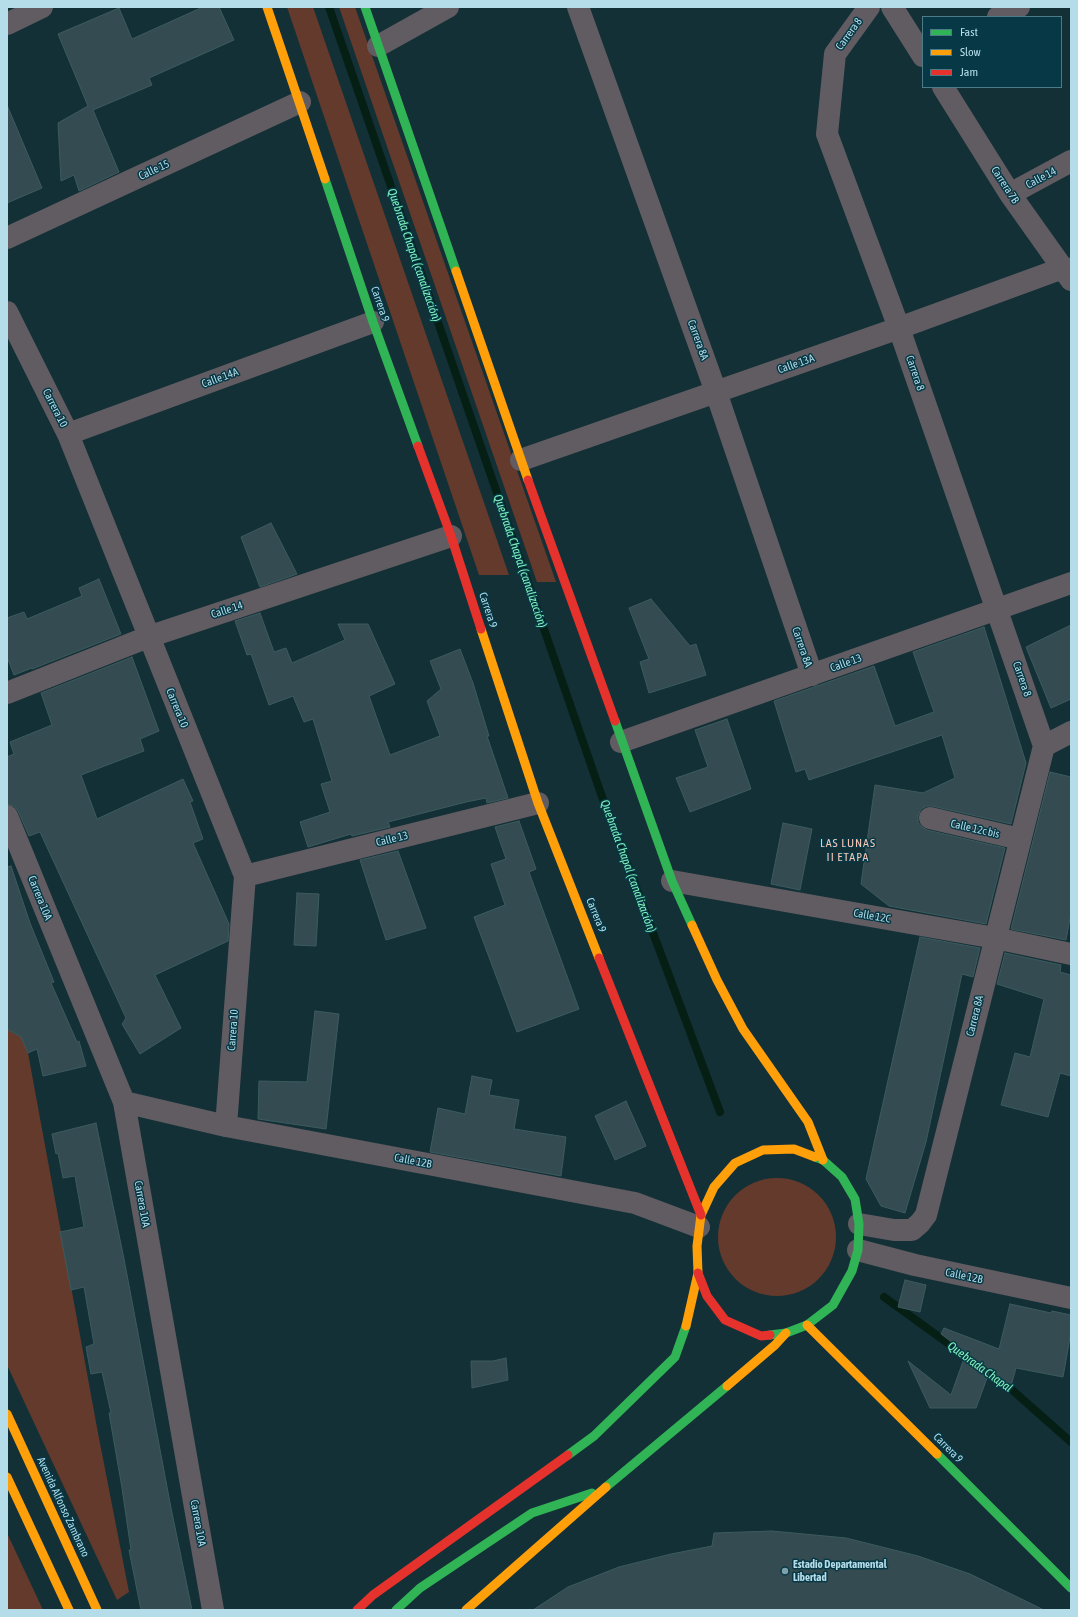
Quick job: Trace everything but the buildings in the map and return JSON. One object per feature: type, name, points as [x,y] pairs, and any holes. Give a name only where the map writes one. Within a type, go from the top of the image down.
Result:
[{"type":"main road","name":"Carrera 9","points":[[267,7],[373,322],[451,536],[538,802],[700,1221]]},
{"type":"main road","points":[[365,7],[521,460],[672,881],[717,980],[743,1029],[808,1122],[823,1160]]},
{"type":"main road","points":[[357,1610],[373,1595],[594,1436],[675,1357],[687,1322],[698,1273],[700,1221],[714,1186],[735,1163],[763,1150],[794,1149],[823,1160],[842,1177],[855,1199],[859,1224],[858,1250],[852,1271],[833,1305],[807,1325],[786,1333],[761,1336],[725,1320],[707,1296],[698,1273]]},
{"type":"main road","name":"Carrera 9","points":[[807,1325],[1071,1588]]},
{"type":"main road","points":[[466,1610],[602,1490],[775,1345],[786,1333]]},
{"type":"main road","name":"Avenida Alfonso Zambrano","points":[[7,1414],[97,1610]]},
{"type":"main road","points":[[7,1476],[69,1610]]},
{"type":"main road","points":[[396,1610],[420,1588],[532,1513],[602,1490]]},
{"type":"street","points":[[7,24],[42,7]]},
{"type":"street","points":[[378,46],[448,7]]},
{"type":"street","name":"Carrera 8A","points":[[578,7],[716,392],[812,675]]},
{"type":"street","name":"Carrera 8","points":[[869,7],[834,54],[826,134],[900,328],[998,608],[1044,746]]},
{"type":"street","points":[[892,7],[922,53]]},
{"type":"street","points":[[1000,16],[1019,7]]},
{"type":"street","name":"Carrera 7B","points":[[944,88],[1010,194],[1068,272]]},
{"type":"street","name":"Calle 15","points":[[7,238],[300,102]]},
{"type":"street","name":"Calle 14","points":[[1010,194],[1071,161]]},
{"type":"street","name":"Calle 13A","points":[[521,460],[900,328],[1068,272]]},
{"type":"street","name":"Carrera 10","points":[[7,312],[68,434],[245,876],[226,1126]]},
{"type":"street","name":"Calle 14A","points":[[68,434],[373,322]]},
{"type":"street","name":"Calle 14","points":[[7,693],[148,637],[451,536]]},
{"type":"street","name":"Calle 13","points":[[621,742],[1071,583]]},
{"type":"street","points":[[1044,746],[1071,732]]},
{"type":"street","name":"Carrera 8A","points":[[859,1224],[894,1230],[912,1230],[920,1223],[926,1214],[1044,746]]},
{"type":"street","name":"Calle 13","points":[[245,876],[538,802]]},
{"type":"street","name":"Carrera 10A","points":[[7,816],[124,1102],[214,1610]]},
{"type":"street","name":"Calle 12c bis","points":[[930,818],[1020,839]]},
{"type":"street","name":"Calle 12C","points":[[672,881],[995,938],[1071,954]]},
{"type":"street","name":"Calle 12B","points":[[124,1102],[226,1126],[635,1202],[700,1221]]},
{"type":"street","name":"Calle 12B","points":[[858,1250],[914,1265],[1071,1298]]},
{"type":"shaded area","points":[[287,7],[313,7],[509,575],[479,575]]},
{"type":"shaded area","points":[[339,7],[355,7],[556,582],[537,582]]},
{"type":"shaded area","points":[[7,1029],[21,1037],[28,1053],[129,1592],[117,1600],[7,1365]]},
{"type":"shaded area","points":[[777,1178],[800,1182],[819,1195],[832,1214],[836,1237],[832,1260],[819,1279],[800,1292],[777,1296],[754,1292],[735,1279],[722,1260],[718,1237],[722,1214],[735,1195],[754,1182]]},
{"type":"shaded area","points":[[7,1533],[43,1610],[7,1610]]},
{"type":"waterway","name":"Quebrada Chapal (canalización)","points":[[329,7],[600,791],[720,1112]]},
{"type":"waterway","name":"Quebrada Chapal","points":[[884,1297],[1011,1389],[1071,1442]]},
{"type":"traffic: fast","points":[[365,7],[456,271]]},
{"type":"traffic: fast","points":[[325,179],[373,322],[418,446]]},
{"type":"traffic: fast","points":[[615,721],[672,881],[692,925]]},
{"type":"traffic: fast","points":[[770,1335],[786,1333],[807,1325],[833,1305],[852,1271],[858,1250],[859,1224],[855,1199],[842,1177],[823,1160],[815,1157]]},
{"type":"traffic: fast","points":[[568,1455],[594,1436],[675,1357],[686,1326]]},
{"type":"traffic: fast","points":[[606,1487],[727,1386]]},
{"type":"traffic: fast","points":[[937,1454],[1071,1588]]},
{"type":"traffic: fast","points":[[396,1610],[420,1588],[532,1513],[592,1493]]},
{"type":"traffic: slow","points":[[267,7],[325,179]]},
{"type":"traffic: slow","points":[[456,271],[528,480]]},
{"type":"traffic: slow","points":[[481,629],[538,803],[599,958]]},
{"type":"traffic: slow","points":[[692,925],[717,980],[743,1029],[808,1122],[823,1160]]},
{"type":"traffic: slow","points":[[686,1326],[698,1273],[697,1246],[701,1215],[714,1187],[735,1163],[763,1150],[794,1149],[815,1157]]},
{"type":"traffic: slow","points":[[807,1325],[937,1454]]},
{"type":"traffic: slow","points":[[727,1386],[775,1345],[786,1333]]},
{"type":"traffic: slow","points":[[7,1414],[97,1610]]},
{"type":"traffic: slow","points":[[7,1477],[69,1610]]},
{"type":"traffic: slow","points":[[466,1610],[606,1487]]},
{"type":"traffic: jam","points":[[418,446],[451,536],[481,629]]},
{"type":"traffic: jam","points":[[528,480],[615,721]]},
{"type":"traffic: jam","points":[[599,958],[701,1215]]},
{"type":"traffic: jam","points":[[698,1273],[707,1296],[725,1320],[761,1336],[770,1335]]},
{"type":"traffic: jam","points":[[357,1610],[373,1595],[568,1455]]},
{"type":"place","name":"Estadio Departamental Libertad","points":[[785,1571]]},
{"type":"district","name":"LAS LUNAS II ETAPA","points":[[848,850]]}]
